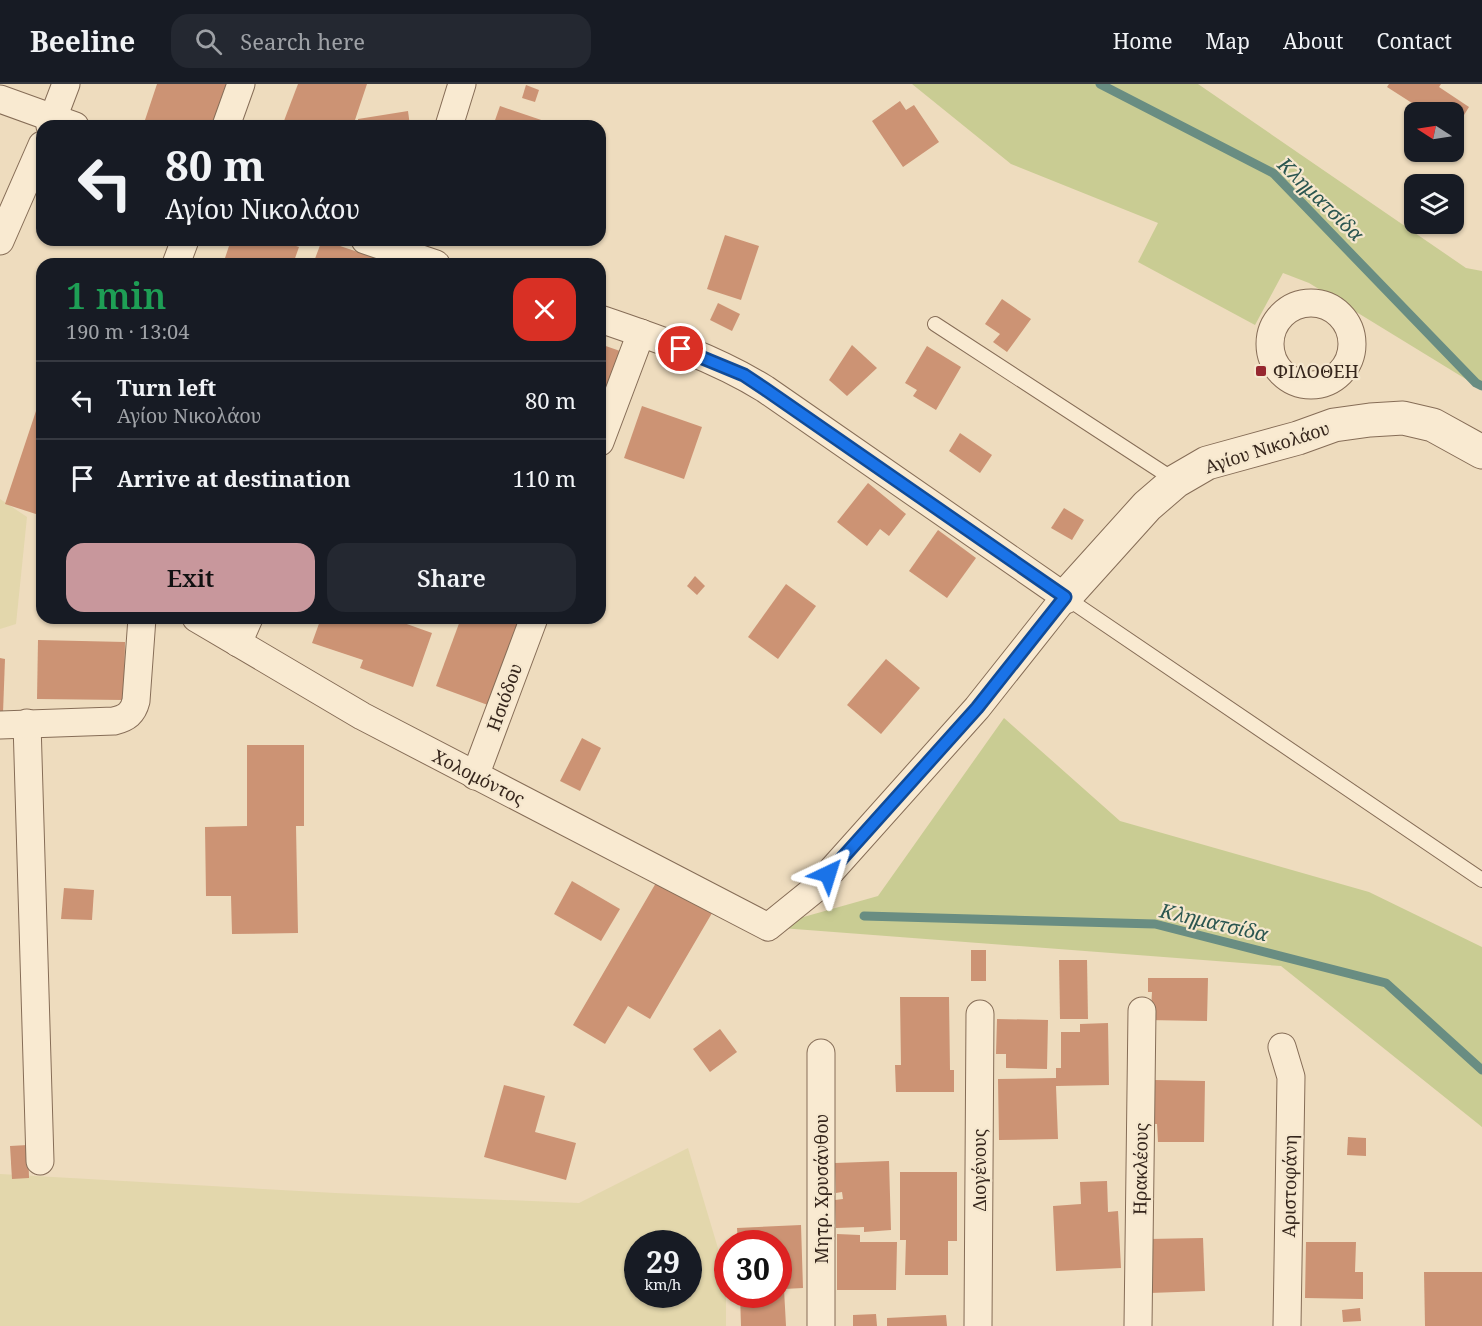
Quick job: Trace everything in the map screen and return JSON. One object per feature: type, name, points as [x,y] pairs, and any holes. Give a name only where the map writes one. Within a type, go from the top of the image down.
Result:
[{"type":"street","points":[[60,120],[66,84]]},
{"type":"street","points":[[228,120],[241,84]]},
{"type":"street","points":[[451,120],[462,84]]},
{"type":"street","points":[[0,99],[52,120]]},
{"type":"street","points":[[0,241],[36,159]]},
{"type":"street","points":[[384,246],[406,253]]},
{"type":"street","points":[[606,321],[744,375],[1065,597]]},
{"type":"street","points":[[606,426],[641,333]]},
{"type":"street","points":[[1319,385],[1334,425]]},
{"type":"street","name":"Αγίου Νικολάου","points":[[1065,597],[1147,506],[1176,482],[1207,463],[1298,438],[1334,425],[1403,418],[1433,425],[1482,452]]},
{"type":"street","name":"Χολομόντος","points":[[206,624],[362,717],[768,927],[815,889],[977,708],[1065,597]]},
{"type":"street","points":[[0,725],[114,721],[129,715],[136,701],[142,624]]},
{"type":"street","points":[[238,643],[246,624]]},
{"type":"street","name":"Ησιόδου","points":[[475,776],[532,624]]},
{"type":"street","points":[[27,723],[39,1161]]},
{"type":"street","name":"Ηρακλέους","points":[[1138,1326],[1142,1011]]},
{"type":"street","name":"Διογένους","points":[[978,1326],[980,1014]]},
{"type":"street","name":"Αριστοφάνη","points":[[1282,1047],[1291,1077],[1287,1326]]},
{"type":"street","name":"Μητρ. Χρυσάνθου","points":[[821,1053],[821,1326]]},
{"type":"lane","points":[[935,324],[1176,482]]},
{"type":"lane","points":[[1065,597],[1482,880]]},
{"type":"shaded area","points":[[0,499],[27,517],[16,624],[0,629]]},
{"type":"shaded area","points":[[688,1148],[714,1235],[714,1308],[726,1308],[726,1326],[0,1326],[0,1174],[335,1193],[579,1203]]},
{"type":"green space","points":[[912,84],[1198,84],[1404,225],[1404,234],[1416,234],[1466,268],[1482,271],[1482,389],[1309,283],[1283,273],[1255,325],[1138,262],[1158,223],[1011,164]]},
{"type":"green space","points":[[1004,718],[1120,821],[1369,892],[1482,947],[1482,1127],[1281,966],[768,927],[878,896]]},
{"type":"building","points":[[157,84],[226,84],[214,120],[145,120]]},
{"type":"building","points":[[298,84],[367,84],[355,120],[284,120]]},
{"type":"building","points":[[1389,84],[1441,84],[1439,87],[1462,102],[1410,102],[1387,87]]},
{"type":"building","points":[[526,85],[539,90],[535,102],[522,98]]},
{"type":"building","points":[[900,101],[906,110],[914,105],[939,142],[903,167],[872,121]]},
{"type":"building","points":[[1464,104],[1469,107],[1464,115]]},
{"type":"building","points":[[500,106],[541,120],[495,120]]},
{"type":"building","points":[[408,111],[409,120],[358,120]]},
{"type":"building","points":[[725,235],[759,246],[741,300],[707,289]]},
{"type":"building","points":[[229,246],[299,247],[295,258],[225,258]]},
{"type":"building","points":[[320,246],[340,246],[376,258],[315,258]]},
{"type":"building","points":[[1002,299],[1031,319],[1007,352],[993,342],[1000,334],[985,324]]},
{"type":"building","points":[[718,303],[740,314],[732,331],[710,320]]},
{"type":"building","points":[[852,345],[877,368],[847,396],[829,380]]},
{"type":"building","points":[[606,346],[620,351],[606,390]]},
{"type":"building","points":[[927,346],[961,367],[936,410],[913,396],[917,390],[905,383]]},
{"type":"building","points":[[642,406],[702,427],[684,479],[624,458]]},
{"type":"building","points":[[36,411],[36,514],[5,504]]},
{"type":"building","points":[[960,433],[992,455],[980,473],[949,451]]},
{"type":"building","points":[[868,483],[906,514],[889,536],[880,529],[867,546],[837,522]]},
{"type":"building","points":[[1064,508],[1084,520],[1072,540],[1051,528]]},
{"type":"building","points":[[938,530],[976,558],[947,598],[909,571]]},
{"type":"building","points":[[695,576],[705,586],[697,595],[687,586]]},
{"type":"building","points":[[786,584],[816,606],[778,659],[748,637]]},
{"type":"building","points":[[319,624],[407,624],[432,633],[413,687],[360,668],[363,660],[312,643]]},
{"type":"building","points":[[459,624],[522,624],[496,708],[436,686]]},
{"type":"building","points":[[38,640],[125,642],[124,700],[37,699]]},
{"type":"building","points":[[0,658],[5,659],[3,713],[0,713]]},
{"type":"building","points":[[886,659],[920,688],[881,734],[847,705]]},
{"type":"building","points":[[582,738],[601,748],[580,791],[560,781]]},
{"type":"building","points":[[247,745],[304,745],[304,826],[296,826],[298,933],[232,934],[231,896],[206,896],[205,827],[247,826]]},
{"type":"building","points":[[660,876],[715,908],[650,1019],[628,1006],[605,1044],[573,1025]]},
{"type":"building","points":[[572,881],[620,909],[601,941],[554,914]]},
{"type":"building","points":[[64,888],[94,890],[92,920],[61,919]]},
{"type":"building","points":[[971,950],[986,950],[986,981],[971,981]]},
{"type":"building","points":[[1059,960],[1087,960],[1088,1019],[1060,1019]]},
{"type":"building","points":[[1148,978],[1208,978],[1207,1021],[1147,1020],[1151,1009],[1152,992],[1148,992]]},
{"type":"building","points":[[900,997],[949,997],[950,1070],[954,1070],[954,1092],[896,1092],[895,1065],[901,1065]]},
{"type":"building","points":[[997,1019],[1048,1020],[1047,1069],[1006,1068],[1006,1054],[996,1054]]},
{"type":"building","points":[[1108,1023],[1109,1085],[1056,1086],[1058,1139],[999,1140],[998,1079],[1056,1078],[1056,1068],[1061,1068],[1061,1032],[1080,1032],[1080,1024]]},
{"type":"building","points":[[720,1029],[737,1052],[710,1072],[693,1049]]},
{"type":"building","points":[[1154,1080],[1205,1081],[1204,1142],[1158,1142],[1157,1124],[1154,1124]]},
{"type":"building","points":[[504,1085],[545,1096],[535,1132],[576,1143],[566,1180],[484,1157]]},
{"type":"building","points":[[1348,1137],[1366,1138],[1366,1156],[1347,1155]]},
{"type":"building","points":[[28,1145],[29,1178],[12,1179],[10,1146]]},
{"type":"building","points":[[889,1161],[891,1230],[864,1232],[864,1227],[836,1228],[835,1200],[843,1199],[842,1192],[836,1193],[835,1163]]},
{"type":"building","points":[[900,1172],[957,1172],[957,1241],[948,1241],[948,1275],[905,1275],[906,1240],[900,1240]]},
{"type":"building","points":[[1107,1181],[1108,1212],[1118,1211],[1121,1268],[1056,1271],[1053,1206],[1081,1204],[1080,1182]]},
{"type":"building","points":[[801,1225],[803,1288],[792,1289],[792,1230],[737,1230],[737,1228]]},
{"type":"building","points":[[837,1234],[860,1235],[860,1242],[897,1242],[896,1290],[837,1290]]},
{"type":"building","points":[[1203,1238],[1205,1291],[1150,1293],[1148,1239]]},
{"type":"building","points":[[1306,1242],[1356,1242],[1355,1272],[1363,1272],[1363,1299],[1305,1298]]},
{"type":"building","points":[[1424,1272],[1482,1272],[1482,1326],[1425,1326]]},
{"type":"building","points":[[740,1308],[785,1308],[786,1326],[741,1326]]},
{"type":"building","points":[[1360,1308],[1361,1321],[1343,1322],[1342,1310]]},
{"type":"building","points":[[876,1314],[877,1326],[853,1326],[853,1315]]},
{"type":"building","points":[[946,1315],[947,1326],[887,1326],[887,1318]]},
{"type":"waterway","name":"Κληματσίδα","points":[[1100,84],[1273,173],[1476,383],[1482,386]]},
{"type":"waterway","name":"Κληματσίδα","points":[[864,916],[1155,924],[1386,983],[1482,1070]]},
{"type":"place","name":"ΦΙΛΟΘΕΗ","points":[[1261,371]]},
{"type":"route","points":[[681,349],[744,375],[1065,597],[977,708],[828,874]]}]
